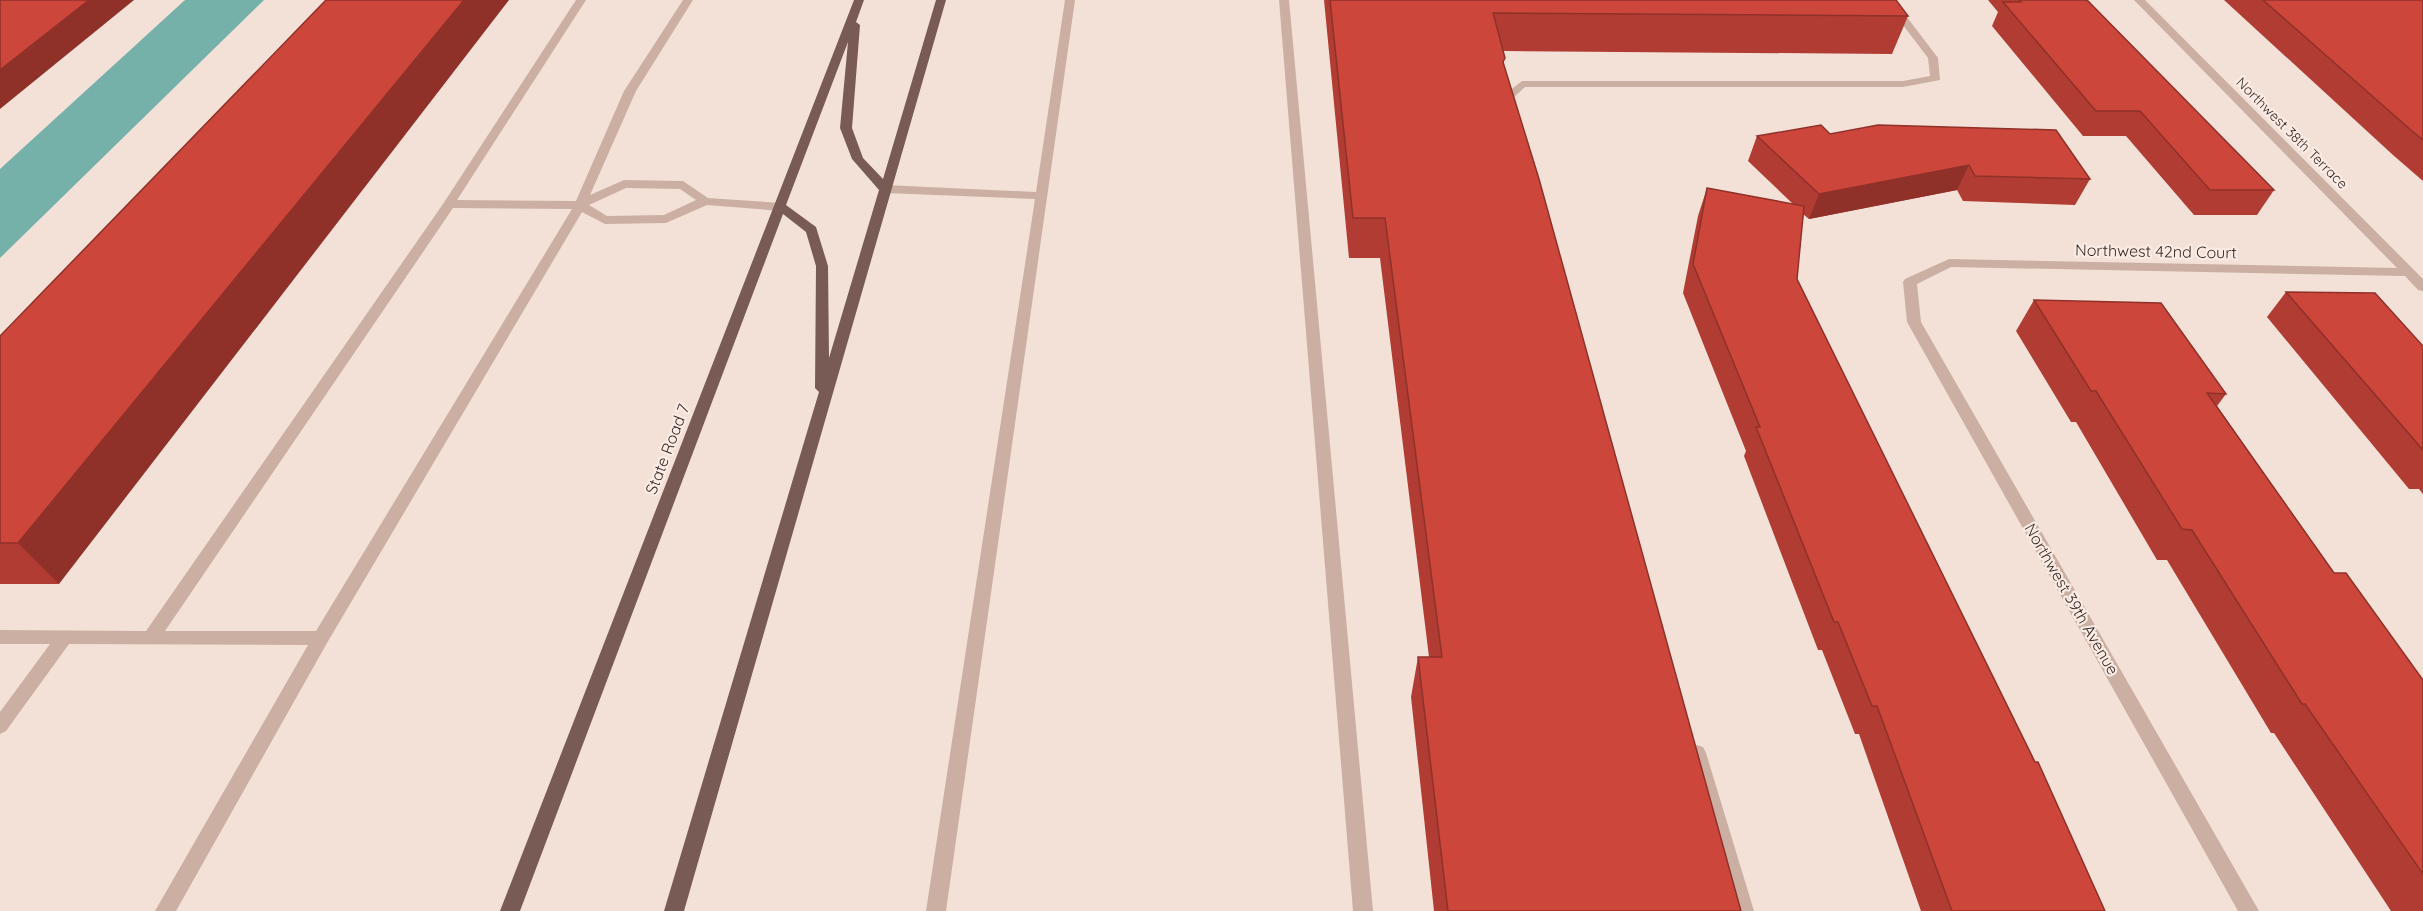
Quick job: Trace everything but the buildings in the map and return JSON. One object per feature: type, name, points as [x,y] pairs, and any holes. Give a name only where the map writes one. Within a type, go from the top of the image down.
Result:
[{"type":"main road","points":[[674,911],[941,0]]},
{"type":"main road","points":[[858,2],[846,129],[858,159],[885,189]]},
{"type":"main road","name":"State Road 7","points":[[510,911],[858,2]]},
{"type":"main road","points":[[781,207],[812,230],[822,266],[822,405]]},
{"type":"street","points":[[151,638],[448,204],[581,0]]},
{"type":"street","points":[[165,911],[321,638],[580,204],[630,91],[688,0]]},
{"type":"street","points":[[936,911],[1070,0]]},
{"type":"street","points":[[1284,0],[1363,911]]},
{"type":"street","points":[[1511,123],[1504,100],[1522,84],[1903,84],[1936,78],[1933,58],[1889,0]]},
{"type":"street","name":"Northwest 38th Terrace","points":[[2139,0],[2423,287]]},
{"type":"street","points":[[448,204],[580,204],[624,184],[683,185],[705,201]]},
{"type":"street","points":[[885,189],[1040,196]]},
{"type":"street","points":[[580,204],[605,220],[666,219],[705,201],[781,207]]},
{"type":"street","name":"Northwest 42nd Court","points":[[1910,282],[1949,263],[2407,272]]},
{"type":"street","name":"Northwest 39th Avenue","points":[[1910,282],[1914,322],[2249,911]]},
{"type":"street","points":[[0,638],[321,638]]},
{"type":"street","points":[[0,726],[64,638]]},
{"type":"street","points":[[1693,740],[1744,911]]},
{"type":"water","points":[[185,0],[264,0],[0,258],[0,169]]}]
